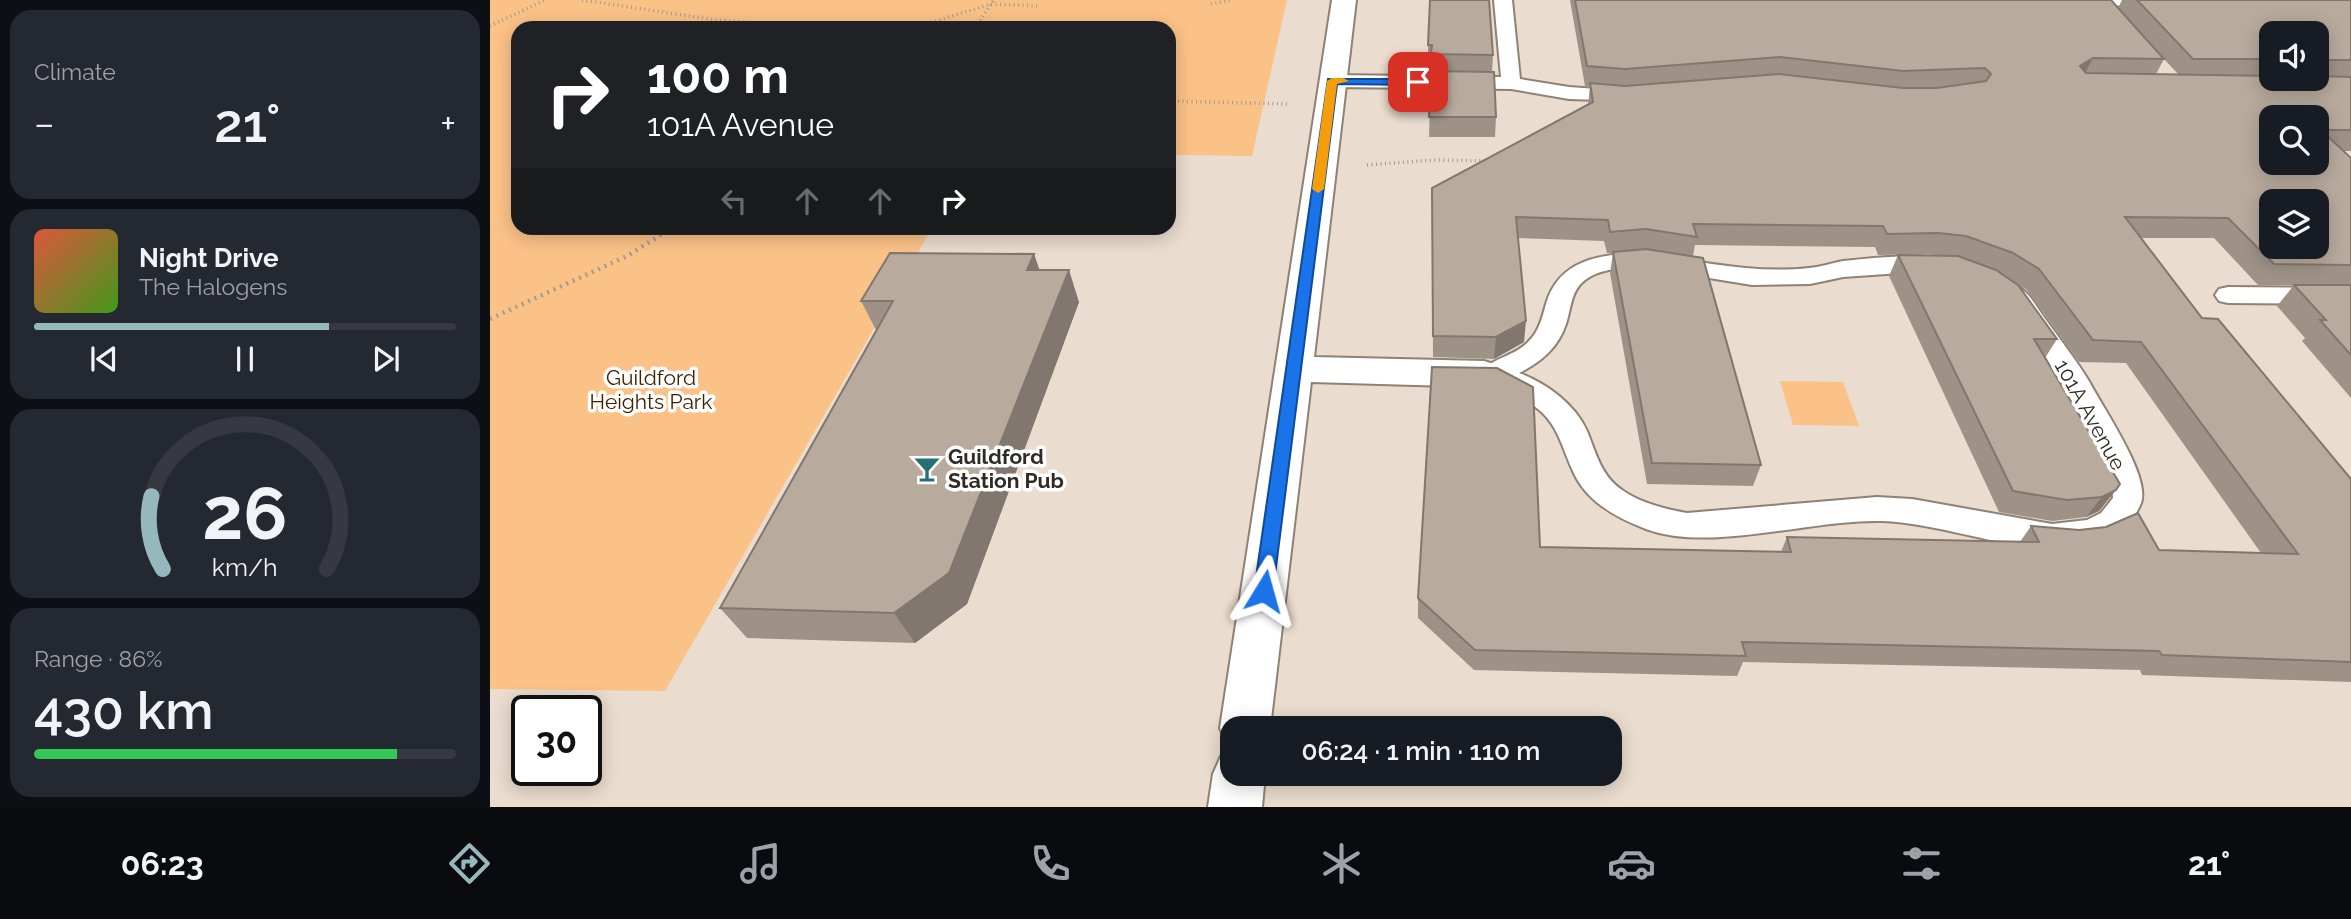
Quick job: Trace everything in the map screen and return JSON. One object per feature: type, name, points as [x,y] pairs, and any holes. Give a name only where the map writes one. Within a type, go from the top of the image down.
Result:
[{"type":"street","points":[[1247,716],[1344,0]]},
{"type":"street","name":"101A Avenue","points":[[1293,369],[1493,374]]},
{"type":"street","points":[[1235,807],[1238,786]]},
{"type":"lane","points":[[1503,0],[1511,83]]},
{"type":"lane","points":[[2064,0],[2162,1]]},
{"type":"lane","points":[[2096,0],[2114,20]]},
{"type":"lane","points":[[1332,81],[1511,83],[1592,96],[1650,96]]},
{"type":"lane","name":"101A Avenue","points":[[1642,260],[1752,277],[1810,276],[1843,269],[1901,265],[1951,267],[1995,283],[2017,298],[2072,376],[2120,466],[2127,485],[2128,498],[2112,522],[2092,532],[2052,537],[1912,512],[1877,509],[1687,526],[1654,519],[1611,499],[1587,471],[1572,430],[1550,403],[1523,385],[1493,374],[1517,363],[1541,345],[1556,321],[1562,291],[1575,274],[1609,262],[1642,260]]},
{"type":"lane","points":[[2228,295],[2351,296]]},
{"type":"path","points":[[490,26],[545,0]]},
{"type":"path","points":[[582,0],[730,21]]},
{"type":"path","points":[[1210,4],[1233,0]]},
{"type":"path","points":[[940,21],[993,2],[1040,6]]},
{"type":"path","points":[[980,21],[993,2]]},
{"type":"path","points":[[1176,101],[1288,104]]},
{"type":"path","points":[[1363,165],[1434,160],[1488,161]]},
{"type":"path","points":[[490,319],[627,256],[661,235]]},
{"type":"green space","name":"Guildford Heights Park","points":[[490,0],[1287,0],[1252,156],[1176,155],[1176,21],[511,21],[511,235],[928,235],[665,691],[490,689]]},
{"type":"green space","points":[[1780,381],[1843,382],[1859,426],[1793,425]]},
{"type":"building","points":[[1430,0],[1489,0],[1493,55],[1431,54],[1432,45],[1428,45]]},
{"type":"building","points":[[1575,0],[2111,0],[2164,59],[2093,58],[2080,66],[2086,73],[2259,76],[2259,91],[2329,91],[2329,76],[2351,77],[2351,130],[2329,130],[2329,105],[2259,105],[2259,175],[2329,175],[2329,137],[2351,158],[2351,265],[2274,264],[2269,259],[2329,259],[2329,189],[2259,189],[2259,249],[2228,218],[2125,217],[2202,318],[2218,319],[2351,479],[2351,662],[2162,655],[2159,651],[1742,642],[1746,656],[1475,650],[1418,598],[1432,367],[1497,368],[1533,387],[1540,547],[1791,552],[1787,537],[2039,542],[2031,526],[2079,530],[2106,527],[2138,513],[2159,550],[2298,554],[2141,342],[2093,340],[2039,269],[2013,253],[1966,236],[1938,233],[1887,234],[1883,226],[1693,224],[1697,237],[1646,229],[1610,232],[1608,220],[1516,217],[1526,321],[1496,337],[1433,336],[1432,188],[1593,102],[1590,83],[1625,86],[1779,74],[1903,88],[1937,88],[1986,81],[1991,74],[1985,68],[1903,71],[1780,57],[1625,69],[1587,66]]},
{"type":"building","points":[[2137,0],[2351,0],[2351,60],[2329,60],[2329,21],[2259,21],[2259,59],[2193,59]]},
{"type":"building","points":[[1431,71],[1494,72],[1496,117],[1429,117]]},
{"type":"building","points":[[1646,249],[1703,258],[1761,465],[1652,463],[1613,252]]},
{"type":"building","name":"Guildford Station Pub","points":[[890,253],[1034,254],[1027,270],[1069,270],[949,573],[894,613],[720,608],[893,301],[861,301]]},
{"type":"building","points":[[1898,255],[1958,256],[1996,270],[2018,285],[2057,339],[2034,339],[2120,484],[2116,490],[2102,497],[2067,500],[2013,491]]},
{"type":"building","points":[[2294,285],[2351,285],[2351,355],[2320,320],[2326,320]]},
{"type":"slow traffic","points":[[1318,189],[1332,81],[1343,81]]},
{"type":"place","name":"Guildford Station Pub","points":[[927,469]]},
{"type":"route","points":[[1264,591],[1332,81],[1418,82]]}]
